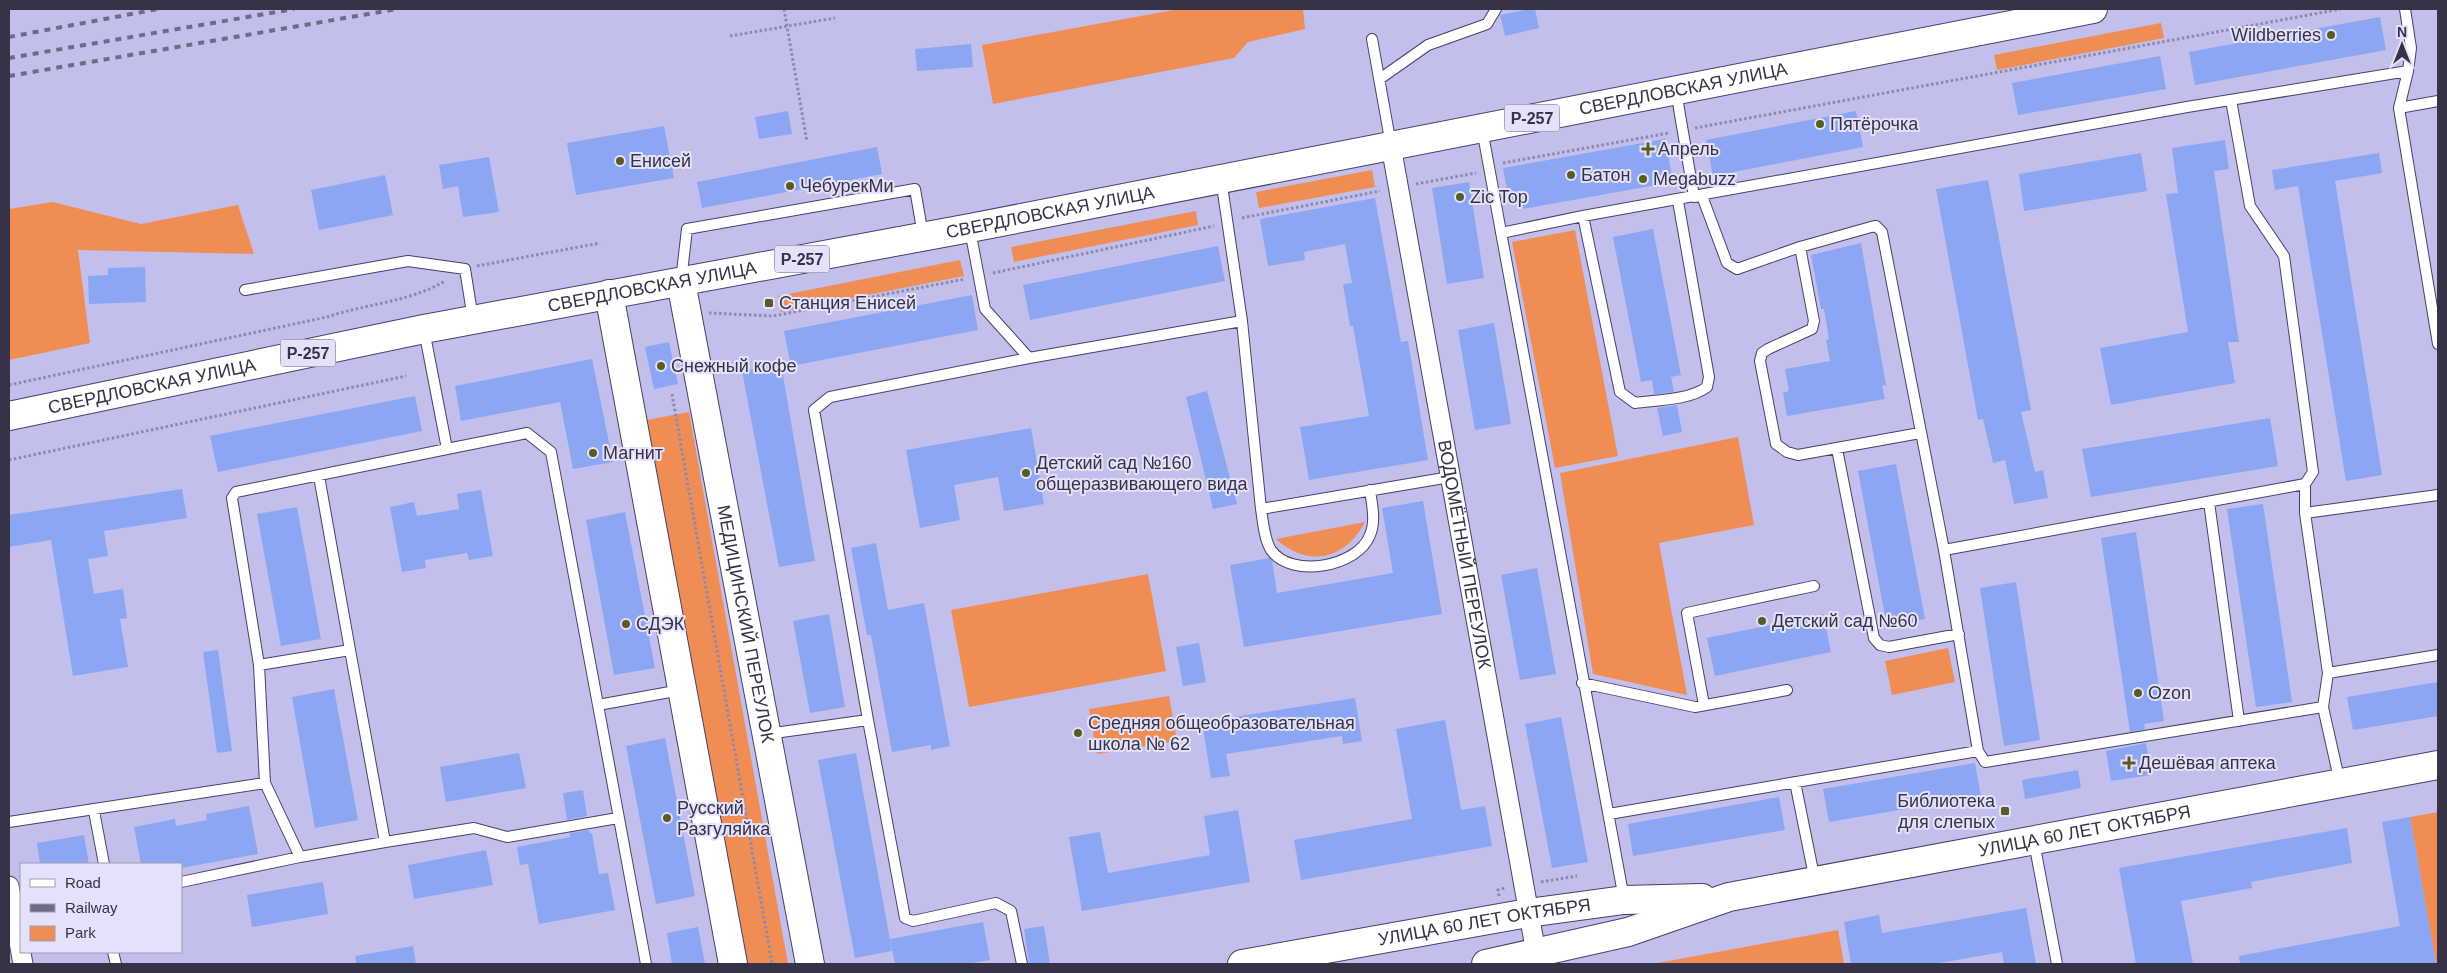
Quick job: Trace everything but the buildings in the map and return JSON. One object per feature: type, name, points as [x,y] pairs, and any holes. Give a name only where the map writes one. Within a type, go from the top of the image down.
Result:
[{"type":"main road","name":"СВЕРДЛОВСКАЯ УЛИЦА","points":[[9,416],[424,329],[970,228],[2093,9]]},
{"type":"main road","name":"МЕДИЦИНСКИЙ ПЕРЕУЛОК","points":[[681,282],[810,964]]},
{"type":"main road","points":[[609,294],[733,964]]},
{"type":"main road","name":"УЛИЦА 60 ЛЕТ ОКТЯБРЯ","points":[[1486,964],[1537,959],[1628,932],[1729,897],[2034,842],[2438,765]]},
{"type":"main road","name":"УЛИЦА 60 ЛЕТ ОКТЯБРЯ","points":[[1242,964],[1528,912],[1624,900],[1729,897]]},
{"type":"street","name":"ВОДОМЁТНЫЙ ПЕРЕУЛОК","points":[[1391,146],[1537,959]]},
{"type":"street","points":[[9,886],[20,947]]},
{"type":"lane","points":[[1380,78],[1428,45],[1487,24],[1496,9]]},
{"type":"lane","points":[[2405,9],[2411,48],[2408,71],[2399,108],[2438,344]]},
{"type":"lane","points":[[1372,39],[1391,146]]},
{"type":"lane","points":[[1501,233],[1583,216],[1678,201],[2231,100],[2408,71]]},
{"type":"lane","points":[[1676,91],[1698,197],[1730,267],[1737,269],[1800,247],[1871,227],[1876,226],[1882,232],[1944,550],[1978,751],[1985,762],[2323,708]]},
{"type":"lane","points":[[2231,100],[2250,206],[2284,256],[2314,472],[2305,484],[2306,513],[2328,673],[2323,708],[2340,783]]},
{"type":"lane","points":[[2399,108],[2438,101]]},
{"type":"lane","points":[[1482,128],[1582,683],[1609,814],[1624,900]]},
{"type":"lane","points":[[1221,179],[1242,320],[1261,509],[1264,527],[1272,550],[1288,563],[1312,566],[1339,563],[1358,551],[1370,537],[1374,520],[1370,490]]},
{"type":"lane","points":[[681,282],[687,229],[915,189],[923,236]]},
{"type":"lane","points":[[1583,216],[1620,392],[1636,403],[1660,400],[1700,392],[1707,387],[1709,377],[1678,201]]},
{"type":"lane","points":[[970,228],[985,309],[1030,358]]},
{"type":"lane","points":[[1800,247],[1814,321],[1812,329],[1762,353],[1760,360],[1776,444],[1787,452],[1798,455],[1920,433]]},
{"type":"lane","points":[[245,290],[408,261],[465,269],[474,320]]},
{"type":"lane","points":[[1022,964],[1011,911],[996,903],[913,921],[905,918],[868,720],[814,410],[830,397],[1030,358],[1242,320]]},
{"type":"lane","points":[[424,329],[446,449]]},
{"type":"lane","points":[[300,857],[265,783],[259,665],[232,498],[236,492],[527,433],[551,452],[646,964]]},
{"type":"lane","points":[[1837,448],[1874,638],[1880,645],[1889,648],[1959,634]]},
{"type":"lane","points":[[319,476],[385,842]]},
{"type":"lane","points":[[1261,509],[1450,477]]},
{"type":"lane","points":[[1944,550],[2305,484]]},
{"type":"lane","points":[[2306,513],[2438,495]]},
{"type":"lane","points":[[2209,502],[2239,721]]},
{"type":"lane","points":[[1704,705],[1687,613],[1814,586]]},
{"type":"lane","points":[[259,665],[350,650]]},
{"type":"lane","points":[[2328,673],[2438,654]]},
{"type":"lane","points":[[1582,683],[1695,707],[1787,690]]},
{"type":"lane","points":[[598,705],[683,689]]},
{"type":"lane","points":[[767,734],[868,720]]},
{"type":"lane","points":[[1609,814],[1978,751]]},
{"type":"lane","points":[[1795,782],[1815,881]]},
{"type":"lane","points":[[9,822],[94,811],[265,783]]},
{"type":"lane","points":[[94,811],[104,863]]},
{"type":"lane","points":[[182,882],[300,857],[474,828],[508,837],[618,818]]},
{"type":"lane","points":[[2034,842],[2057,964]]},
{"type":"path","points":[[784,9],[807,142]]},
{"type":"path","points":[[706,312],[773,316],[979,276],[1228,222],[1252,215],[1476,173],[1508,162],[2341,9]]},
{"type":"path","points":[[730,36],[835,18]]},
{"type":"path","points":[[9,386],[327,317],[352,308],[428,291],[465,269],[600,244]]},
{"type":"path","points":[[9,460],[406,376]]},
{"type":"path","points":[[672,394],[772,964]]},
{"type":"green space","points":[[1179,9],[1303,9],[1305,29],[1248,42],[1234,58],[993,104],[982,45]]},
{"type":"green space","points":[[2161,23],[2164,38],[1997,70],[1994,55]]},
{"type":"green space","points":[[1372,170],[1375,187],[1259,208],[1256,192]]},
{"type":"green space","points":[[53,202],[141,224],[238,205],[254,254],[78,250],[90,343],[9,360],[9,209]]},
{"type":"green space","points":[[1196,211],[1198,225],[1014,262],[1011,247]]},
{"type":"green space","points":[[1575,230],[1618,456],[1555,468],[1512,242]]},
{"type":"green space","points":[[960,260],[964,276],[781,312],[778,296]]},
{"type":"green space","points":[[689,412],[788,964],[745,964],[647,420]]},
{"type":"green space","points":[[1738,437],[1754,525],[1659,543],[1687,695],[1593,674],[1560,473]]},
{"type":"green space","points":[[1365,522],[1357,535],[1347,545],[1325,556],[1301,554],[1288,548],[1276,539]]},
{"type":"green space","points":[[1148,574],[1166,671],[969,707],[951,610]]},
{"type":"green space","points":[[1948,648],[1955,682],[1892,695],[1885,661]]},
{"type":"green space","points":[[1169,696],[1177,741],[1097,754],[1089,709]]},
{"type":"green space","points":[[2438,812],[2438,964],[2436,964],[2410,817]]},
{"type":"green space","points":[[1838,930],[1844,964],[1652,964]]},
{"type":"railway","points":[[9,37],[158,9]]},
{"type":"railway","points":[[9,58],[294,9]]},
{"type":"railway","points":[[9,76],[397,9]]},
{"type":"place","name":"Wildberries","points":[[2331,35]]},
{"type":"place","name":"Пятёрочка","points":[[1820,124]]},
{"type":"place","name":"Апрель","points":[[1648,149]]},
{"type":"place","name":"Енисей","points":[[620,161]]},
{"type":"place","name":"Батон","points":[[1571,175]]},
{"type":"place","name":"Megabuzz","points":[[1643,179]]},
{"type":"place","name":"ЧебурекМи","points":[[790,186]]},
{"type":"place","name":"Zic Top","points":[[1460,197]]},
{"type":"place","name":"Станция Енисей","points":[[769,303]]},
{"type":"place","name":"Снежный кофе","points":[[661,366]]},
{"type":"place","name":"Магнит","points":[[593,453]]},
{"type":"place","name":"Детский сад №160 общеразвивающего вида","points":[[1026,473]]},
{"type":"place","name":"Детский сад №60","points":[[1762,621]]},
{"type":"place","name":"СДЭК","points":[[626,624]]},
{"type":"place","name":"Ozon","points":[[2138,693]]},
{"type":"place","name":"Средняя общеобразовательная школа № 62","points":[[1078,733]]},
{"type":"place","name":"Дешёвая аптека","points":[[2129,763]]},
{"type":"place","name":"Библиотека для слепых","points":[[2005,811]]},
{"type":"place","name":"Русский Разгуляйка","points":[[667,818]]}]
